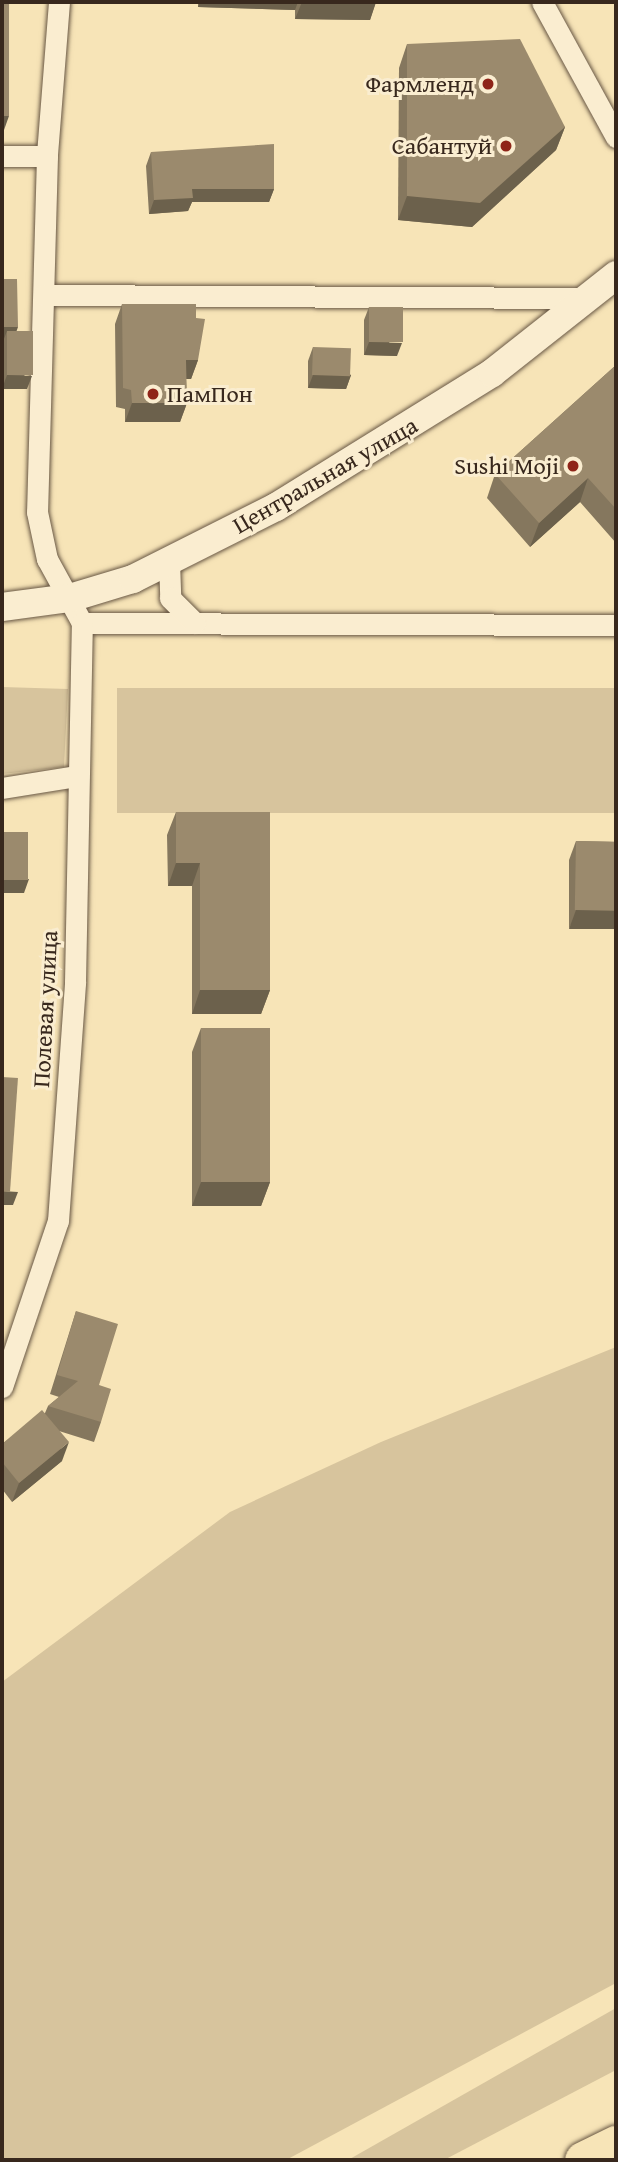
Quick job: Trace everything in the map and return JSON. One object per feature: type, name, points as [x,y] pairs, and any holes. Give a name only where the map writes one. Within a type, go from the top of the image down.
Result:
[{"type":"highway","points":[[583,2160],[616,2144]]},
{"type":"street","points":[[59,2],[47,156],[37,512],[47,559],[76,611],[195,623],[616,625]]},
{"type":"street","points":[[542,2],[616,137]]},
{"type":"street","points":[[2,156],[47,156]]},
{"type":"street","name":"Центральная улица","points":[[2,607],[76,611],[169,561],[408,429],[616,275]]},
{"type":"street","points":[[44,295],[587,298]]},
{"type":"street","points":[[169,561],[170,598],[195,623]]},
{"type":"street","name":"Полевая улица","points":[[2,1387],[58,1221],[75,982],[76,611]]},
{"type":"street","points":[[2,789],[76,776]]},
{"type":"shaded area","points":[[2,687],[68,689],[64,767],[2,774]]},
{"type":"shaded area","points":[[117,688],[616,688],[616,813],[117,813]]},
{"type":"shaded area","points":[[616,1347],[616,1983],[286,2160],[2,2160],[2,1682],[230,1512],[381,1442]]},
{"type":"shaded area","points":[[616,2008],[616,2070],[444,2160],[348,2160]]},
{"type":"building","points":[[2,2],[9,2],[9,116],[2,116]]},
{"type":"building","points":[[520,39],[565,127],[480,203],[407,196],[407,44]]},
{"type":"building","points":[[274,144],[274,189],[192,189],[193,198],[154,200],[151,152]]},
{"type":"building","points":[[2,270],[4,279],[17,279],[18,327],[2,327]]},
{"type":"building","points":[[122,304],[196,304],[196,318],[205,319],[198,360],[186,360],[187,403],[132,403],[131,390],[123,388]]},
{"type":"building","points":[[369,307],[403,307],[403,342],[369,342]]},
{"type":"building","points":[[7,331],[33,331],[33,375],[7,375]]},
{"type":"building","points":[[313,347],[351,348],[350,376],[312,375]]},
{"type":"building","points":[[616,365],[616,509],[588,478],[539,523],[495,474]]},
{"type":"building","points":[[176,812],[270,812],[270,990],[200,990],[200,863],[176,863]]},
{"type":"building","points":[[2,832],[28,832],[28,880],[2,880]]},
{"type":"building","points":[[576,841],[616,842],[615,911],[575,910]]},
{"type":"building","points":[[201,1028],[270,1028],[270,1182],[201,1182]]},
{"type":"building","points":[[2,1077],[18,1078],[10,1192],[2,1191]]},
{"type":"building","points":[[76,1311],[118,1324],[99,1385],[111,1389],[101,1422],[48,1406],[78,1381],[57,1375]]},
{"type":"building","points":[[42,1410],[69,1442],[19,1483],[2,1462],[2,1444]]},
{"type":"place","name":"Фармленд","points":[[488,84]]},
{"type":"place","name":"Сабантуй","points":[[506,146]]},
{"type":"place","name":"ПамПон","points":[[153,394]]},
{"type":"place","name":"Sushi Moji","points":[[573,466]]}]
